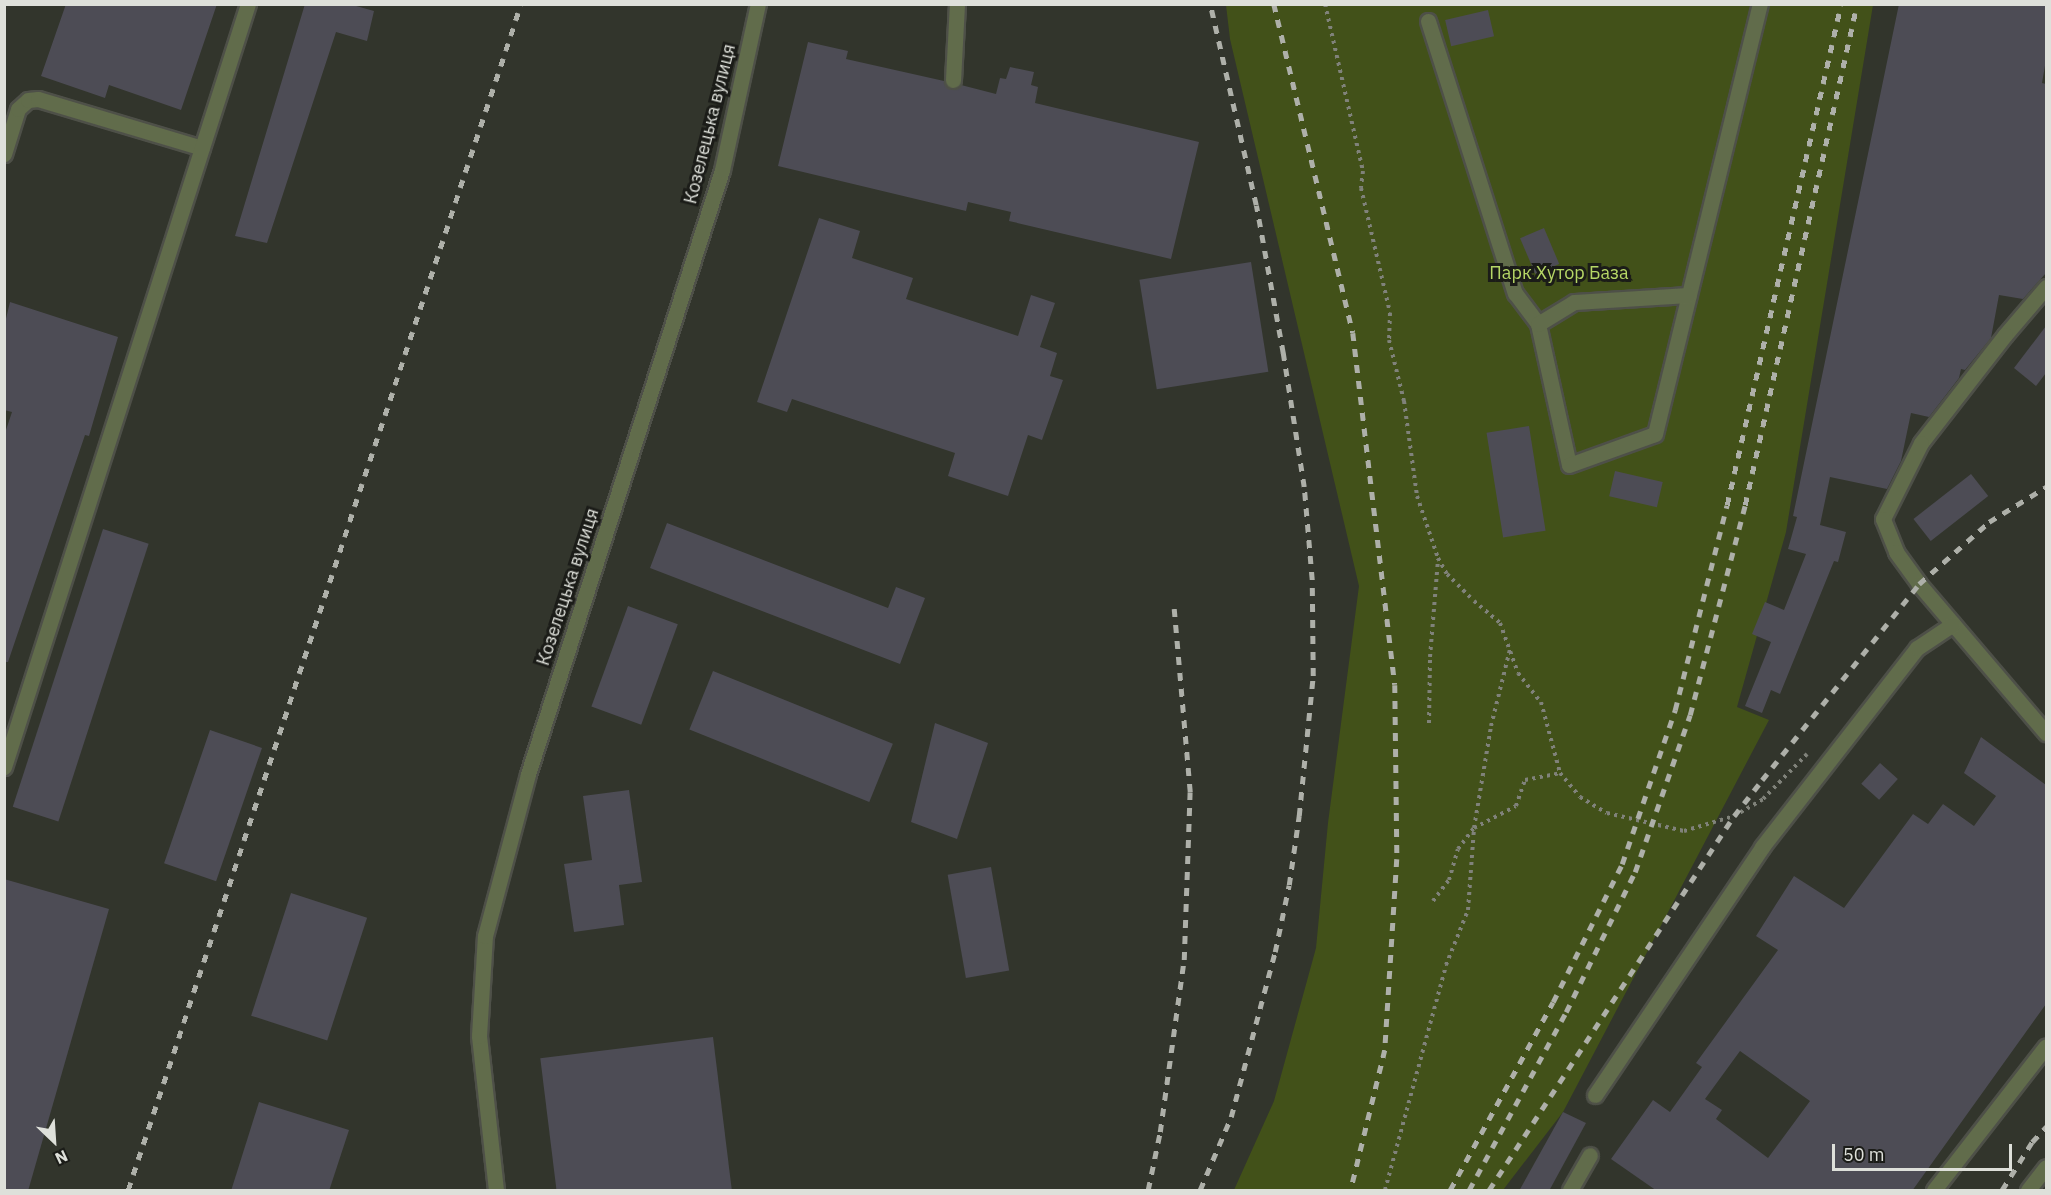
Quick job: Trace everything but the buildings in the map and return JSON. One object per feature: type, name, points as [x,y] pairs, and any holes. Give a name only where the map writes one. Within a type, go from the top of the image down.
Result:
[{"type":"street","points":[[4,767],[248,4]]},
{"type":"street","name":"Козелецька вулиця","points":[[496,1191],[479,1036],[485,936],[528,774],[722,170],[758,4]]},
{"type":"street","points":[[953,80],[957,4]]},
{"type":"street","points":[[1428,21],[1515,293],[1538,324],[1569,465],[1655,434],[1760,4]]},
{"type":"street","points":[[4,154],[18,109],[28,100],[38,99],[202,148]]},
{"type":"street","points":[[2046,287],[2005,335],[1921,444],[1883,519],[1896,552],[1953,624],[2046,733]]},
{"type":"street","points":[[1538,324],[1574,302],[1689,295]]},
{"type":"street","points":[[1595,1095],[1762,847],[1917,648],[1953,624]]},
{"type":"street","points":[[1934,1191],[2046,1046]]},
{"type":"street","points":[[1570,1191],[1590,1155]]},
{"type":"street","points":[[2028,1191],[2046,1167]]},
{"type":"path","points":[[1325,4],[1362,171],[1361,188],[1390,313],[1389,340],[1404,401],[1417,496],[1438,558],[1447,574],[1500,623],[1518,672],[1541,702],[1560,774],[1580,797],[1607,813],[1684,831],[1734,816],[1763,799],[1812,748]]},
{"type":"path","points":[[1430,723],[1430,657],[1438,558]]},
{"type":"path","points":[[1385,1191],[1446,965],[1468,910],[1474,828],[1491,726],[1510,649]]},
{"type":"path","points":[[1433,901],[1449,880],[1458,849],[1474,828],[1516,806],[1525,780],[1560,774]]},
{"type":"green space","name":"Парк Хутор База","points":[[1226,5],[1873,5],[1786,532],[1737,707],[1769,720],[1563,1112],[1503,1190],[1234,1190],[1274,1101],[1316,948],[1328,823],[1359,586],[1230,39]]},
{"type":"railway","points":[[128,1190],[521,4]]},
{"type":"railway","points":[[1200,1190],[1231,1117],[1275,952],[1289,885],[1299,816],[1313,676],[1312,580],[1304,487],[1256,205],[1210,4]]},
{"type":"railway","points":[[1274,4],[1353,333],[1395,685],[1397,859],[1385,1050],[1351,1190]]},
{"type":"railway","points":[[1450,1190],[1553,1002],[1622,864],[1675,710],[1727,505],[1841,4]]},
{"type":"railway","points":[[1469,1190],[1566,1012],[1635,872],[1690,715],[1745,505],[1857,4]]},
{"type":"railway","points":[[1489,1190],[1734,816],[1762,780],[1919,584],[1989,522],[2046,487]]},
{"type":"railway","points":[[1148,1190],[1160,1132],[1184,960],[1190,792],[1174,609]]},
{"type":"railway","points":[[2002,1190],[2032,1142],[2046,1127]]}]
